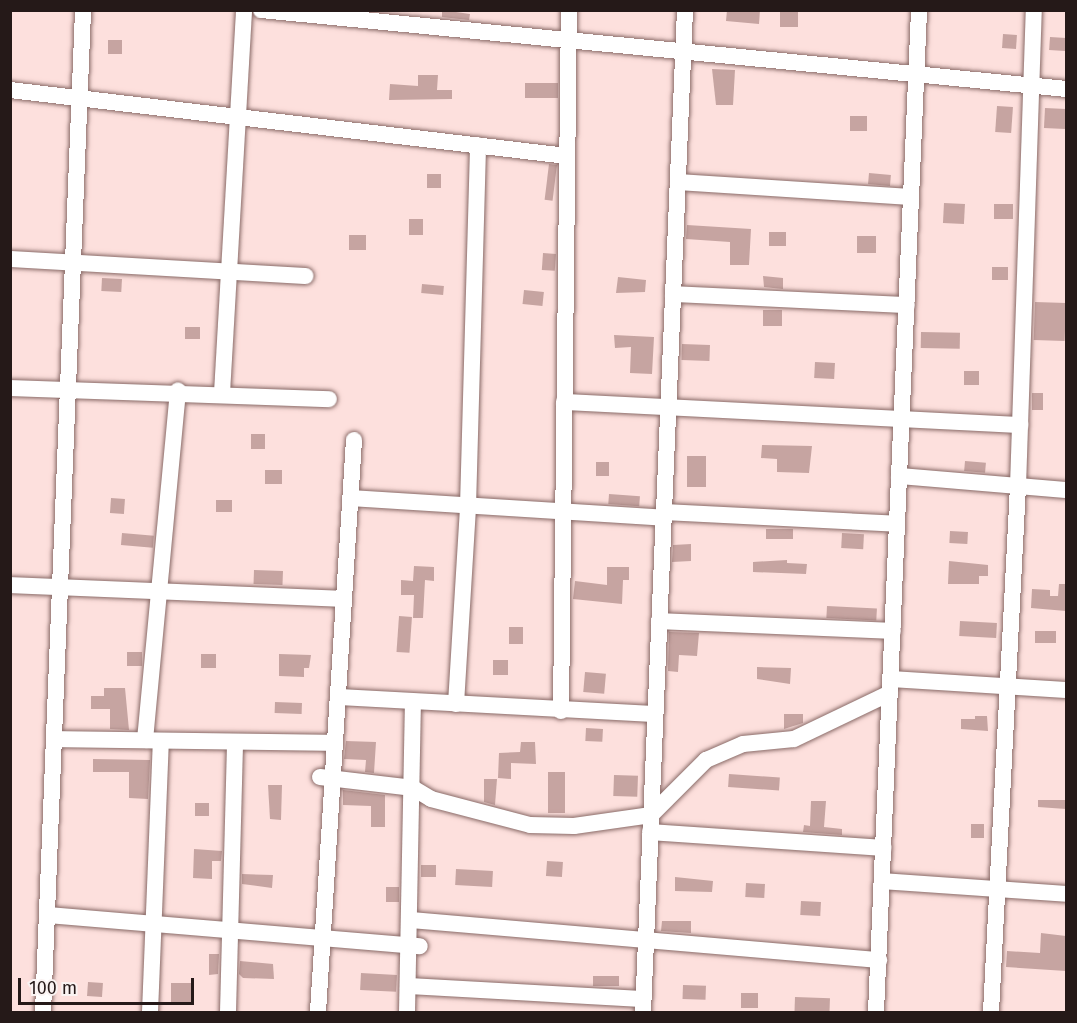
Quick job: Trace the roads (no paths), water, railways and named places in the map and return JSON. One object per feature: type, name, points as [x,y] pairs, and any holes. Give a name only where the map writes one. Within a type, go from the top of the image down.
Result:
[{"type":"street","points":[[43,1012],[83,10]]},
{"type":"street","points":[[222,393],[244,10]]},
{"type":"street","points":[[261,10],[569,43],[1066,89]]},
{"type":"street","points":[[561,711],[569,10]]},
{"type":"street","points":[[408,986],[643,1006],[685,10]]},
{"type":"street","points":[[876,1012],[919,10]]},
{"type":"street","points":[[992,1012],[1018,486],[1034,10]]},
{"type":"street","points":[[10,90],[567,156]]},
{"type":"street","points":[[456,704],[468,507],[478,145]]},
{"type":"street","points":[[678,182],[911,197]]},
{"type":"street","points":[[10,259],[306,276]]},
{"type":"street","points":[[673,294],[907,304]]},
{"type":"street","points":[[10,388],[178,391],[329,399]]},
{"type":"street","points":[[150,1012],[153,924],[153,740],[159,591],[178,391]]},
{"type":"street","points":[[564,402],[1020,425]]},
{"type":"street","points":[[318,1012],[326,778],[335,743],[354,440]]},
{"type":"street","points":[[899,476],[1066,490]]},
{"type":"street","points":[[350,498],[563,513],[897,524]]},
{"type":"street","points":[[10,585],[344,599]]},
{"type":"street","points":[[659,621],[893,630]]},
{"type":"street","points":[[651,823],[706,760],[743,744],[794,739],[890,686],[1066,690]]},
{"type":"street","points":[[338,697],[561,711],[655,714]]},
{"type":"street","points":[[407,1012],[408,986],[415,945],[411,920],[413,702]]},
{"type":"street","points":[[55,739],[335,743]]},
{"type":"street","points":[[228,1012],[235,742]]},
{"type":"street","points":[[326,778],[413,788],[431,799],[530,825],[651,823],[883,848]]},
{"type":"street","points":[[882,881],[1066,894]]},
{"type":"street","points":[[48,915],[415,945]]},
{"type":"street","points":[[411,920],[879,960]]}]
